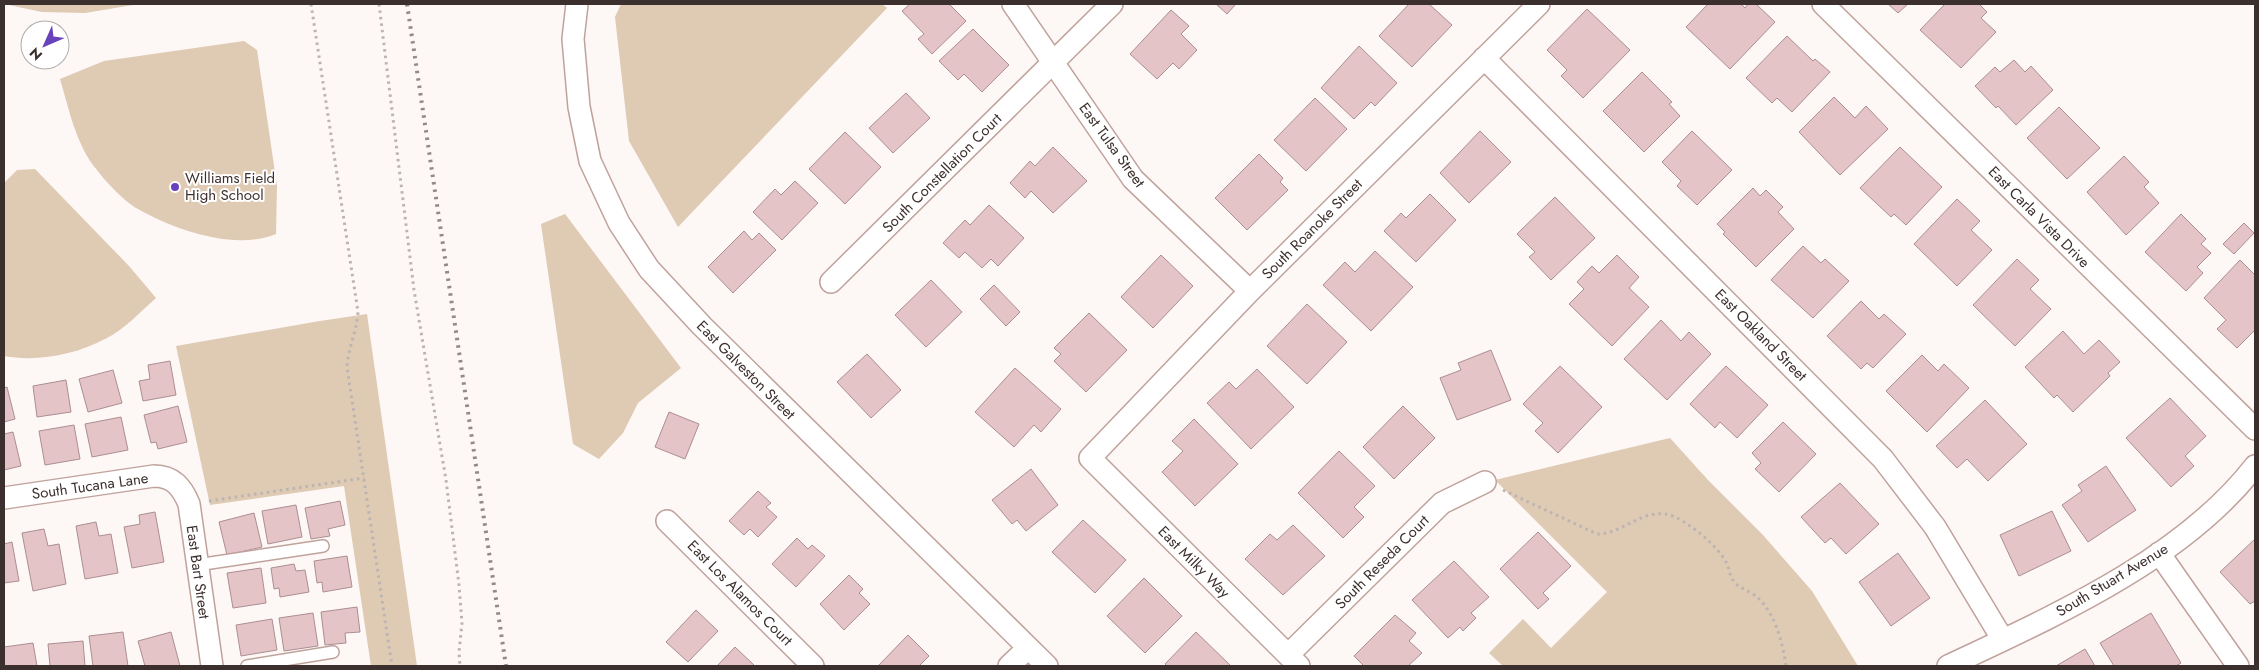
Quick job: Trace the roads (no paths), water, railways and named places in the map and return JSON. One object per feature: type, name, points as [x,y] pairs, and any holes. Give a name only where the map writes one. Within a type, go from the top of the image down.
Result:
[{"type":"street","name":"East Galveston Street","points":[[577,4],[572,39],[579,107],[590,161],[620,223],[650,269],[702,326],[1047,666]]},
{"type":"street","name":"East Tulsa Street","points":[[1013,4],[1133,179],[1250,291]]},
{"type":"street","name":"South Constellation Court","points":[[832,282],[1112,4]]},
{"type":"street","name":"South Roanoke Street","points":[[1090,458],[1250,291],[1539,4]]},
{"type":"street","name":"East Carla Vista Drive","points":[[1823,4],[2255,429]]},
{"type":"street","name":"East Oakland Street","points":[[1484,58],[1883,459],[1935,527],[2003,640]]},
{"type":"street","name":"East Milky Way","points":[[1090,458],[1293,661]]},
{"type":"street","name":"South Stuart Avenue","points":[[1948,666],[2086,599],[2159,553],[2188,532],[2242,484],[2255,466]]},
{"type":"street","name":"South Tucana Lane","points":[[4,498],[151,476],[165,477],[175,482]]},
{"type":"street","name":"East Bart Street","points":[[175,482],[182,490],[188,504],[212,666]]},
{"type":"street","name":"South Reseda Court","points":[[1293,661],[1442,503],[1485,482]]},
{"type":"street","name":"East Los Alamos Court","points":[[667,521],[813,666]]},
{"type":"street","points":[[2159,553],[2238,666]]},
{"type":"street","points":[[1009,666],[1028,648]]},
{"type":"lane","points":[[197,565],[323,546]]},
{"type":"lane","points":[[247,666],[333,652]]},
{"type":"railway","points":[[407,4],[506,666]]},
{"type":"place","name":"Williams Field High School","points":[[175,187]]}]
